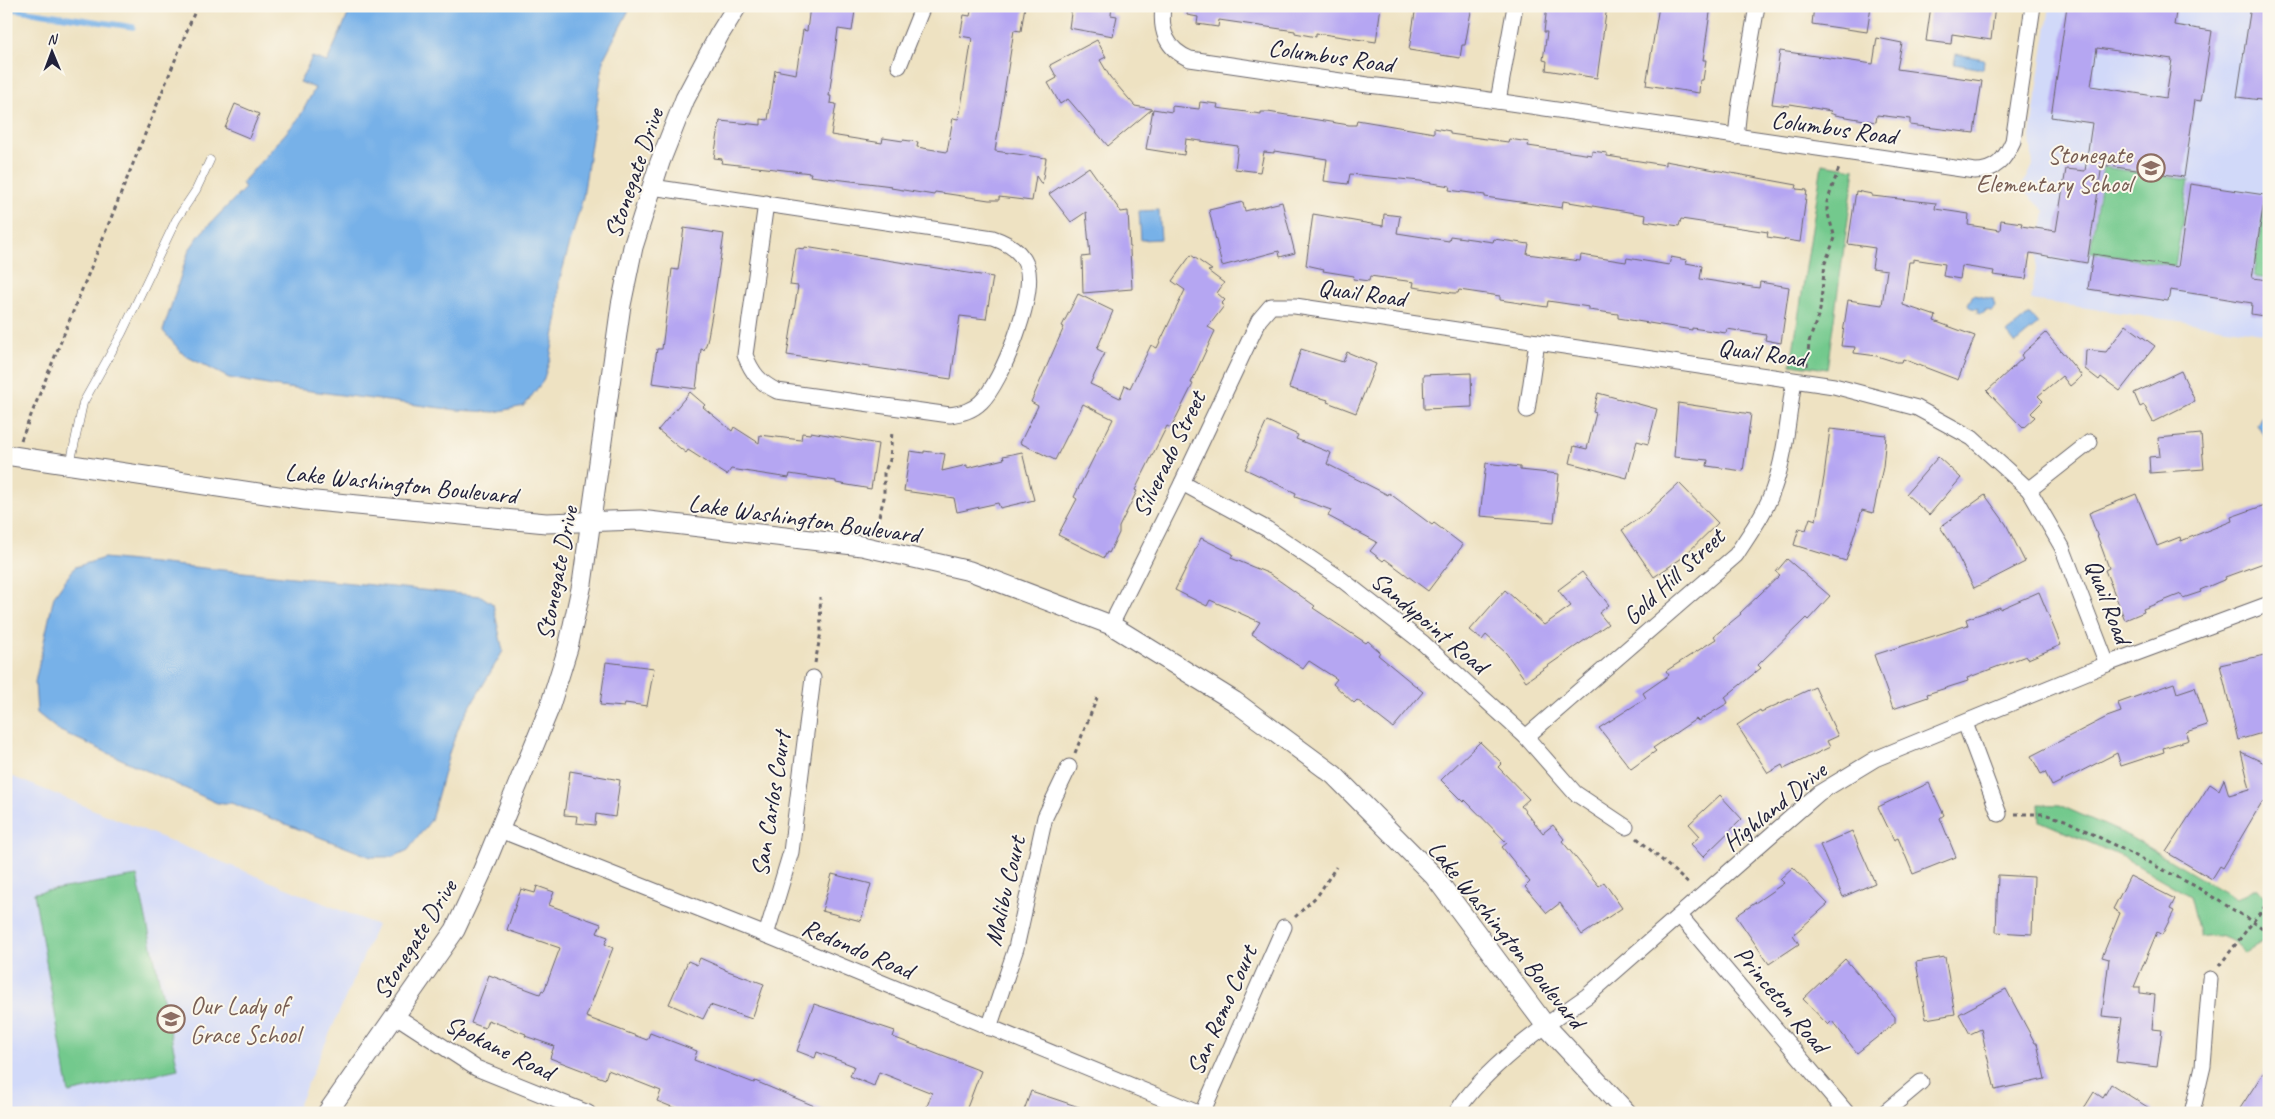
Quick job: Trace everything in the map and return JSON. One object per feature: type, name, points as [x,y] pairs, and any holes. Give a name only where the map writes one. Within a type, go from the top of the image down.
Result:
[{"type":"street","name":"Stonegate Drive","points":[[327,1113],[455,930],[500,830],[549,709],[568,648],[582,584],[593,521],[627,274],[641,217],[685,99],[719,35],[737,6]]},
{"type":"street","points":[[899,66],[923,6]]},
{"type":"street","name":"Columbus Road","points":[[1163,6],[1162,26],[1165,38],[1175,51],[1190,59],[1368,85],[1498,101],[1975,171],[1985,171],[1995,167],[2002,160],[2013,141],[2033,6]]},
{"type":"street","points":[[1498,101],[1515,6]]},
{"type":"street","points":[[1736,137],[1757,6]]},
{"type":"street","points":[[652,187],[766,203],[993,238],[1006,243],[1015,249],[1027,267],[1029,279],[1024,312],[1007,355],[988,394],[981,402],[964,413],[950,415],[777,390],[764,385],[749,366],[745,350],[766,203]]},
{"type":"street","name":"Quail Road","points":[[1271,306],[1295,306],[1834,386],[1917,408],[1972,438],[2029,490],[2062,547],[2107,664]]},
{"type":"street","name":"Silverado Street","points":[[1110,624],[1182,483],[1259,320],[1271,306]]},
{"type":"street","points":[[1527,410],[1537,342]]},
{"type":"street","name":"Gold Hill Street","points":[[1526,737],[1736,555],[1761,517],[1775,486],[1799,381]]},
{"type":"street","points":[[2029,490],[2090,442]]},
{"type":"street","name":"Lake Washington Boulevard","points":[[10,456],[305,500],[546,523],[640,520],[862,546],[970,571],[1110,624],[1234,701],[1334,775],[1434,876],[1546,1026],[1627,1113]]},
{"type":"street","name":"Sandypoint Road","points":[[1182,483],[1267,529],[1341,579],[1423,643],[1526,737],[1575,793],[1626,827]]},
{"type":"street","name":"Highland Drive","points":[[1456,1113],[1493,1070],[1546,1026],[1587,996],[1819,793],[1875,759],[2107,664],[2269,604]]},
{"type":"street","name":"San Carlos Court","points":[[766,935],[791,852],[813,678]]},
{"type":"street","points":[[1965,723],[1999,814]]},
{"type":"street","name":"Malibu Court","points":[[988,1028],[1016,948],[1046,817],[1069,767]]},
{"type":"street","name":"Redondo Road","points":[[500,830],[766,935],[1198,1113]]},
{"type":"street","name":"Princeton Road","points":[[1680,916],[1847,1113]]},
{"type":"street","name":"San Remo Court","points":[[1202,1113],[1284,927]]},
{"type":"street","points":[[2192,1113],[2202,1066],[2210,979]]},
{"type":"street","name":"Spokane Road","points":[[396,1016],[476,1068],[588,1113]]},
{"type":"street","points":[[1884,1113],[1921,1082]]},
{"type":"lane","points":[[70,466],[83,403],[122,333],[176,220],[196,190],[210,160]]},
{"type":"path","points":[[10,456],[197,6]]},
{"type":"path","points":[[1799,381],[1820,310],[1825,263],[1835,238],[1827,211],[1827,202],[1829,192],[1838,175],[1842,152]]},
{"type":"path","points":[[879,516],[884,498],[884,473],[890,460],[892,431]]},
{"type":"path","points":[[813,678],[820,632],[820,597]]},
{"type":"path","points":[[1069,767],[1088,725],[1097,698]]},
{"type":"path","points":[[1999,814],[2043,814],[2065,820],[2187,881],[2269,932]]},
{"type":"path","points":[[1626,827],[1703,896]]},
{"type":"path","points":[[1284,927],[1318,895],[1336,867]]},
{"type":"path","points":[[2210,979],[2269,901]]},
{"type":"shaded area","name":"Stonegate Elementary School","points":[[2050,6],[2269,6],[2269,334],[2031,300],[2045,211],[2020,187],[2033,165],[2030,137]]},
{"type":"shaded area","name":"Our Lady of Grace School","points":[[6,774],[377,925],[295,1113],[6,1113]]},
{"type":"green space","points":[[1822,164],[1855,169],[1827,369],[1791,364]]},
{"type":"green space","points":[[2103,167],[2189,180],[2175,266],[2090,252]]},
{"type":"green space","points":[[2267,191],[2269,191],[2269,278],[2254,276]]},
{"type":"green space","points":[[2039,804],[2059,805],[2125,834],[2236,899],[2257,888],[2269,902],[2269,939],[2245,953],[2236,944],[2225,938],[2219,936],[2200,937],[2190,896],[2123,857],[2040,821]]},
{"type":"green space","points":[[137,876],[178,1069],[69,1093],[34,893]]},
{"type":"water","points":[[352,6],[631,6],[604,58],[583,197],[559,282],[558,316],[550,359],[543,381],[524,406],[495,412],[456,410],[273,386],[229,378],[184,355],[163,331],[189,250],[201,233],[245,188],[242,183],[299,118],[315,88],[300,82],[312,57],[327,62]]},
{"type":"water","points":[[1956,54],[1984,59],[1983,69],[1954,64]]},
{"type":"water","points":[[1159,210],[1161,239],[1141,240],[1139,211]]},
{"type":"water","points":[[1973,295],[1993,299],[1995,307],[1992,311],[1984,310],[1984,313],[1977,313],[1978,309],[1971,308],[1968,304]]},
{"type":"water","points":[[2030,314],[2038,324],[2015,343],[2007,333]]},
{"type":"water","points":[[2261,417],[2266,417],[2269,420],[2269,444],[2257,425]]},
{"type":"water","points":[[104,558],[481,596],[493,604],[503,651],[460,724],[450,750],[431,820],[408,850],[393,857],[371,857],[231,803],[217,803],[58,730],[37,713],[35,682],[54,596],[75,567]]},
{"type":"building","points":[[810,6],[848,6],[848,10],[855,11],[852,31],[838,29],[829,96],[831,96],[830,103],[836,104],[831,135],[882,143],[883,138],[918,142],[917,147],[947,152],[953,118],[958,119],[960,113],[972,38],[960,36],[964,15],[970,16],[972,6],[1025,6],[1021,31],[1014,30],[995,151],[1046,158],[1042,185],[1036,176],[1032,201],[999,197],[999,200],[989,200],[935,192],[934,195],[891,188],[892,186],[810,176],[811,173],[721,163],[722,159],[714,158],[720,121],[761,125],[761,119],[768,120],[775,70],[796,74],[803,30],[807,31]]},
{"type":"building","points":[[1072,6],[1112,6],[1111,15],[1117,16],[1113,36],[1069,28]]},
{"type":"building","points":[[1188,6],[1381,6],[1376,42],[1316,33],[1316,37],[1295,33],[1295,31],[1219,20],[1218,27],[1197,24],[1198,17],[1187,15]]},
{"type":"building","points":[[1416,6],[1472,6],[1465,45],[1462,45],[1460,58],[1409,50]]},
{"type":"building","points":[[1547,6],[1607,6],[1597,78],[1546,70],[1547,61],[1543,60],[1547,32],[1544,32]]},
{"type":"building","points":[[1659,6],[1711,6],[1703,60],[1706,60],[1703,80],[1700,80],[1699,93],[1646,85]]},
{"type":"building","points":[[1814,6],[1871,6],[1867,32],[1812,24]]},
{"type":"building","points":[[1931,6],[1995,6],[1991,40],[1952,34],[1951,44],[1926,41]]},
{"type":"building","points":[[2067,6],[2177,6],[2174,25],[2212,31],[2201,101],[2195,100],[2184,177],[2102,165],[2087,263],[2030,253],[2026,279],[1993,275],[1994,271],[1962,266],[1960,279],[1943,276],[1945,264],[1913,259],[1913,262],[1909,262],[1903,305],[1936,316],[1934,321],[1975,336],[1958,380],[1903,359],[1902,362],[1896,362],[1877,356],[1854,353],[1855,347],[1841,346],[1848,300],[1882,305],[1887,270],[1872,268],[1875,248],[1848,244],[1856,191],[1872,194],[1872,196],[1936,203],[1935,209],[1969,214],[1968,225],[2000,230],[2001,220],[2022,223],[2021,226],[2056,231],[2066,169],[2085,171],[2092,123],[2051,117]],"holes":[[[2097,48],[2172,59],[2166,98],[2091,86]]]},
{"type":"building","points":[[2251,6],[2269,6],[2269,101],[2237,97]]},
{"type":"building","points":[[1877,38],[1902,43],[1897,69],[1982,81],[1974,133],[1910,125],[1910,119],[1877,115],[1876,122],[1835,115],[1830,113],[1831,111],[1790,104],[1789,106],[1772,104],[1780,51],[1873,64]]},
{"type":"building","points":[[1097,40],[1106,57],[1100,60],[1110,77],[1135,106],[1152,109],[1108,146],[1068,99],[1060,104],[1048,83],[1057,78],[1050,65]]},
{"type":"building","points":[[1200,102],[1218,104],[1217,108],[1261,114],[1261,112],[1268,112],[1349,125],[1356,125],[1357,120],[1434,133],[1434,128],[1450,131],[1450,134],[1508,142],[1509,139],[1529,142],[1528,146],[1592,155],[1592,151],[1607,153],[1607,156],[1665,165],[1665,161],[1797,185],[1796,189],[1807,190],[1800,242],[1767,237],[1768,232],[1681,219],[1679,226],[1645,221],[1646,215],[1563,201],[1562,208],[1485,197],[1485,195],[1449,190],[1450,186],[1420,181],[1350,174],[1348,184],[1324,181],[1327,159],[1274,151],[1274,153],[1264,152],[1260,172],[1235,169],[1238,146],[1186,139],[1184,155],[1146,149],[1153,109],[1172,112],[1172,106],[1199,109]]},
{"type":"building","points":[[235,104],[259,114],[249,138],[225,128]]},
{"type":"building","points":[[1089,167],[1121,212],[1128,211],[1132,289],[1083,293],[1082,257],[1090,256],[1086,212],[1071,222],[1049,194]]},
{"type":"building","points":[[2190,184],[2265,195],[2252,278],[2269,280],[2269,317],[2251,314],[2252,303],[2203,295],[2170,290],[2168,301],[2088,289],[2093,254],[2178,267]]},
{"type":"building","points":[[1243,202],[1245,211],[1282,202],[1295,253],[1280,257],[1279,251],[1222,266],[1209,210]]},
{"type":"building","points":[[1313,214],[1383,226],[1384,214],[1400,216],[1397,233],[1449,241],[1450,236],[1493,242],[1494,239],[1529,244],[1527,254],[1580,261],[1581,255],[1626,262],[1627,258],[1669,265],[1671,257],[1687,260],[1686,263],[1702,266],[1700,279],[1759,288],[1760,282],[1789,287],[1781,343],[1765,340],[1766,335],[1727,329],[1726,333],[1692,328],[1692,330],[1618,318],[1618,314],[1589,310],[1589,307],[1548,301],[1547,307],[1500,300],[1500,296],[1459,290],[1458,293],[1453,293],[1413,287],[1414,282],[1370,276],[1369,281],[1353,279],[1354,276],[1323,271],[1324,269],[1306,265]]},
{"type":"building","points":[[684,228],[724,234],[713,309],[707,342],[704,350],[701,349],[696,389],[652,383],[657,349],[662,349],[672,269],[678,270]]},
{"type":"building","points":[[805,247],[993,277],[986,319],[960,316],[951,379],[787,355],[798,286],[790,285],[796,248],[805,249]]},
{"type":"building","points":[[1191,255],[1212,270],[1208,271],[1224,283],[1217,293],[1225,300],[1221,304],[1224,306],[1208,327],[1215,331],[1191,383],[1193,384],[1171,428],[1167,426],[1135,490],[1137,491],[1119,527],[1119,533],[1109,553],[1107,552],[1104,558],[1058,535],[1077,499],[1074,497],[1113,419],[1083,404],[1055,460],[1020,443],[1038,406],[1031,402],[1064,327],[1062,326],[1078,294],[1113,311],[1097,349],[1105,353],[1090,384],[1120,398],[1125,385],[1130,388],[1151,345],[1157,348],[1185,290],[1172,281]]},
{"type":"building","points":[[2126,325],[2155,346],[2120,391],[2101,377],[2099,380],[2085,369],[2086,350],[2106,352]]},
{"type":"building","points":[[2046,333],[2082,376],[2070,386],[2062,376],[2038,396],[2043,401],[2031,413],[2035,417],[2023,428],[1987,391],[2023,358],[2021,355]]},
{"type":"building","points":[[1301,349],[1343,362],[1347,352],[1376,364],[1356,413],[1327,402],[1328,400],[1289,388]]},
{"type":"building","points":[[2181,371],[2195,401],[2153,422],[2144,405],[2140,407],[2134,393]]},
{"type":"building","points":[[1471,373],[1472,407],[1424,409],[1423,375]]},
{"type":"building","points":[[690,392],[705,405],[703,407],[732,431],[734,427],[759,443],[760,435],[801,440],[802,433],[810,434],[811,432],[878,444],[871,489],[790,474],[789,478],[731,469],[727,475],[688,450],[686,453],[658,430]]},
{"type":"building","points":[[1598,393],[1657,409],[1648,444],[1637,441],[1627,478],[1570,463],[1574,446],[1587,449],[1596,413],[1593,412]]},
{"type":"building","points":[[1678,403],[1751,414],[1743,471],[1707,466],[1708,460],[1674,457]]},
{"type":"building","points":[[1267,421],[1298,435],[1296,439],[1331,453],[1327,464],[1388,495],[1389,493],[1463,545],[1428,591],[1385,559],[1383,561],[1370,551],[1377,542],[1328,516],[1331,510],[1295,497],[1296,493],[1245,469]]},
{"type":"building","points":[[1830,429],[1886,435],[1883,467],[1873,513],[1862,510],[1846,561],[1794,545],[1799,528],[1806,530],[1810,518],[1816,520]]},
{"type":"building","points":[[2201,434],[2204,469],[2150,473],[2149,457],[2160,456],[2158,438]]},
{"type":"building","points":[[910,451],[945,454],[942,471],[967,465],[967,468],[1004,459],[1003,456],[1022,452],[1034,500],[1000,508],[998,503],[957,512],[954,498],[904,491]]},
{"type":"building","points":[[1938,457],[1961,478],[1929,515],[1906,494]]},
{"type":"building","points":[[1486,463],[1520,467],[1520,470],[1559,474],[1554,522],[1480,516]]},
{"type":"building","points":[[1679,483],[1718,523],[1682,558],[1654,577],[1622,530],[1648,512]]},
{"type":"building","points":[[2136,494],[2157,546],[2180,537],[2181,541],[2232,521],[2231,517],[2265,505],[2269,516],[2269,561],[2225,577],[2226,579],[2200,590],[2201,592],[2183,598],[2181,594],[2143,609],[2144,612],[2125,620],[2105,570],[2109,568],[2089,513]]},
{"type":"building","points":[[1985,495],[2006,524],[2025,562],[1974,588],[1951,543],[1940,527]]},
{"type":"building","points":[[1201,538],[1233,554],[1231,558],[1270,574],[1315,606],[1313,608],[1366,643],[1368,641],[1380,652],[1378,655],[1423,692],[1393,728],[1357,700],[1354,703],[1333,684],[1337,679],[1309,661],[1303,669],[1252,634],[1260,622],[1210,600],[1207,606],[1175,590]]},
{"type":"building","points":[[1787,559],[1830,596],[1808,620],[1806,618],[1758,665],[1761,668],[1725,697],[1728,703],[1698,721],[1696,719],[1653,748],[1656,751],[1631,769],[1599,728],[1646,698],[1643,693],[1669,675],[1666,671],[1716,639],[1714,636],[1741,614],[1780,575],[1776,572]]},
{"type":"building","points":[[1582,572],[1609,605],[1599,613],[1608,624],[1526,681],[1506,653],[1486,635],[1482,640],[1470,630],[1505,590],[1544,625],[1571,606],[1558,590]]},
{"type":"building","points":[[2039,592],[2061,645],[2028,659],[2026,656],[1967,678],[1968,681],[1927,694],[1928,697],[1893,709],[1874,655],[1968,625],[1966,619],[2000,607],[2000,609]]},
{"type":"building","points":[[2269,654],[2269,731],[2238,740],[2220,665]]},
{"type":"building","points":[[606,662],[654,668],[647,706],[625,703],[624,707],[600,705]]},
{"type":"building","points":[[2174,683],[2177,693],[2195,687],[2207,725],[2186,732],[2189,740],[2163,748],[2164,752],[2121,766],[2117,753],[2052,786],[2045,772],[2041,774],[2031,756],[2107,717],[2121,712],[2118,703]]},
{"type":"building","points":[[1815,687],[1838,736],[1827,741],[1830,747],[1784,769],[1782,765],[1768,773],[1737,725],[1760,710],[1761,712]]},
{"type":"building","points":[[1480,742],[1502,763],[1498,767],[1529,799],[1521,806],[1543,833],[1553,825],[1564,839],[1562,841],[1599,886],[1604,882],[1622,908],[1582,935],[1560,903],[1547,913],[1525,887],[1530,882],[1502,847],[1507,843],[1465,800],[1463,802],[1441,780]]},
{"type":"building","points":[[2241,752],[2269,765],[2269,805],[2262,802],[2223,868],[2220,866],[2212,879],[2166,852],[2210,784],[2219,790],[2224,779],[2229,795],[2250,789]]},
{"type":"building","points":[[570,771],[620,780],[615,817],[596,814],[595,825],[576,823],[577,816],[564,815]]},
{"type":"building","points":[[1929,783],[1944,815],[1940,818],[1956,857],[1913,874],[1898,838],[1894,840],[1878,807]]},
{"type":"building","points":[[1720,795],[1742,819],[1703,857],[1691,844],[1700,836],[1689,824]]},
{"type":"building","points":[[1852,831],[1875,883],[1843,897],[1820,845]]},
{"type":"building","points":[[1793,867],[1828,904],[1793,935],[1799,944],[1769,964],[1736,916],[1784,883],[1780,879]]},
{"type":"building","points":[[832,874],[871,884],[861,921],[822,911]]},
{"type":"building","points":[[1998,875],[2034,877],[2032,934],[1996,932]]},
{"type":"building","points":[[2130,876],[2175,899],[2170,909],[2174,911],[2162,935],[2157,932],[2134,987],[2140,987],[2140,993],[2155,995],[2152,1029],[2162,1030],[2157,1067],[2116,1062],[2122,1018],[2102,1016],[2109,959],[2102,957],[2120,913],[2113,909]]},
{"type":"building","points":[[537,886],[554,892],[549,905],[601,924],[597,933],[608,937],[605,944],[613,948],[586,1017],[647,1040],[650,1033],[697,1051],[694,1060],[754,1083],[755,1081],[831,1113],[687,1113],[657,1101],[661,1091],[608,1070],[605,1079],[550,1058],[554,1046],[525,1036],[526,1034],[488,1020],[485,1028],[471,1023],[489,975],[540,994],[542,990],[544,991],[560,948],[507,930],[521,889],[535,893]]},
{"type":"building","points":[[1945,957],[1955,1014],[1926,1019],[1916,962]]},
{"type":"building","points":[[700,958],[725,970],[764,984],[752,1019],[710,1005],[703,1019],[669,1004],[688,961],[697,965]]},
{"type":"building","points":[[1845,959],[1895,1017],[1895,1023],[1857,1053],[1832,1021],[1828,1025],[1803,999]]},
{"type":"building","points":[[2006,989],[2035,1043],[2037,1043],[2045,1079],[1995,1090],[1981,1029],[1970,1034],[1959,1014]]},
{"type":"building","points":[[814,1004],[895,1031],[893,1037],[981,1071],[965,1113],[938,1113],[926,1109],[932,1093],[879,1072],[874,1086],[850,1076],[854,1066],[817,1052],[815,1058],[797,1051]]},
{"type":"building","points":[[2269,1064],[2269,1113],[2237,1113]]},
{"type":"building","points":[[2111,1084],[2157,1113],[2081,1113],[2094,1092],[2103,1098]]},
{"type":"building","points":[[1031,1091],[1088,1110],[1087,1113],[1023,1113]]},
{"type":"waterway","points":[[6,8],[133,27]]},
{"type":"place","name":"Stonegate Elementary School","points":[[2151,168]]},
{"type":"place","name":"Our Lady of Grace School","points":[[171,1019]]}]
